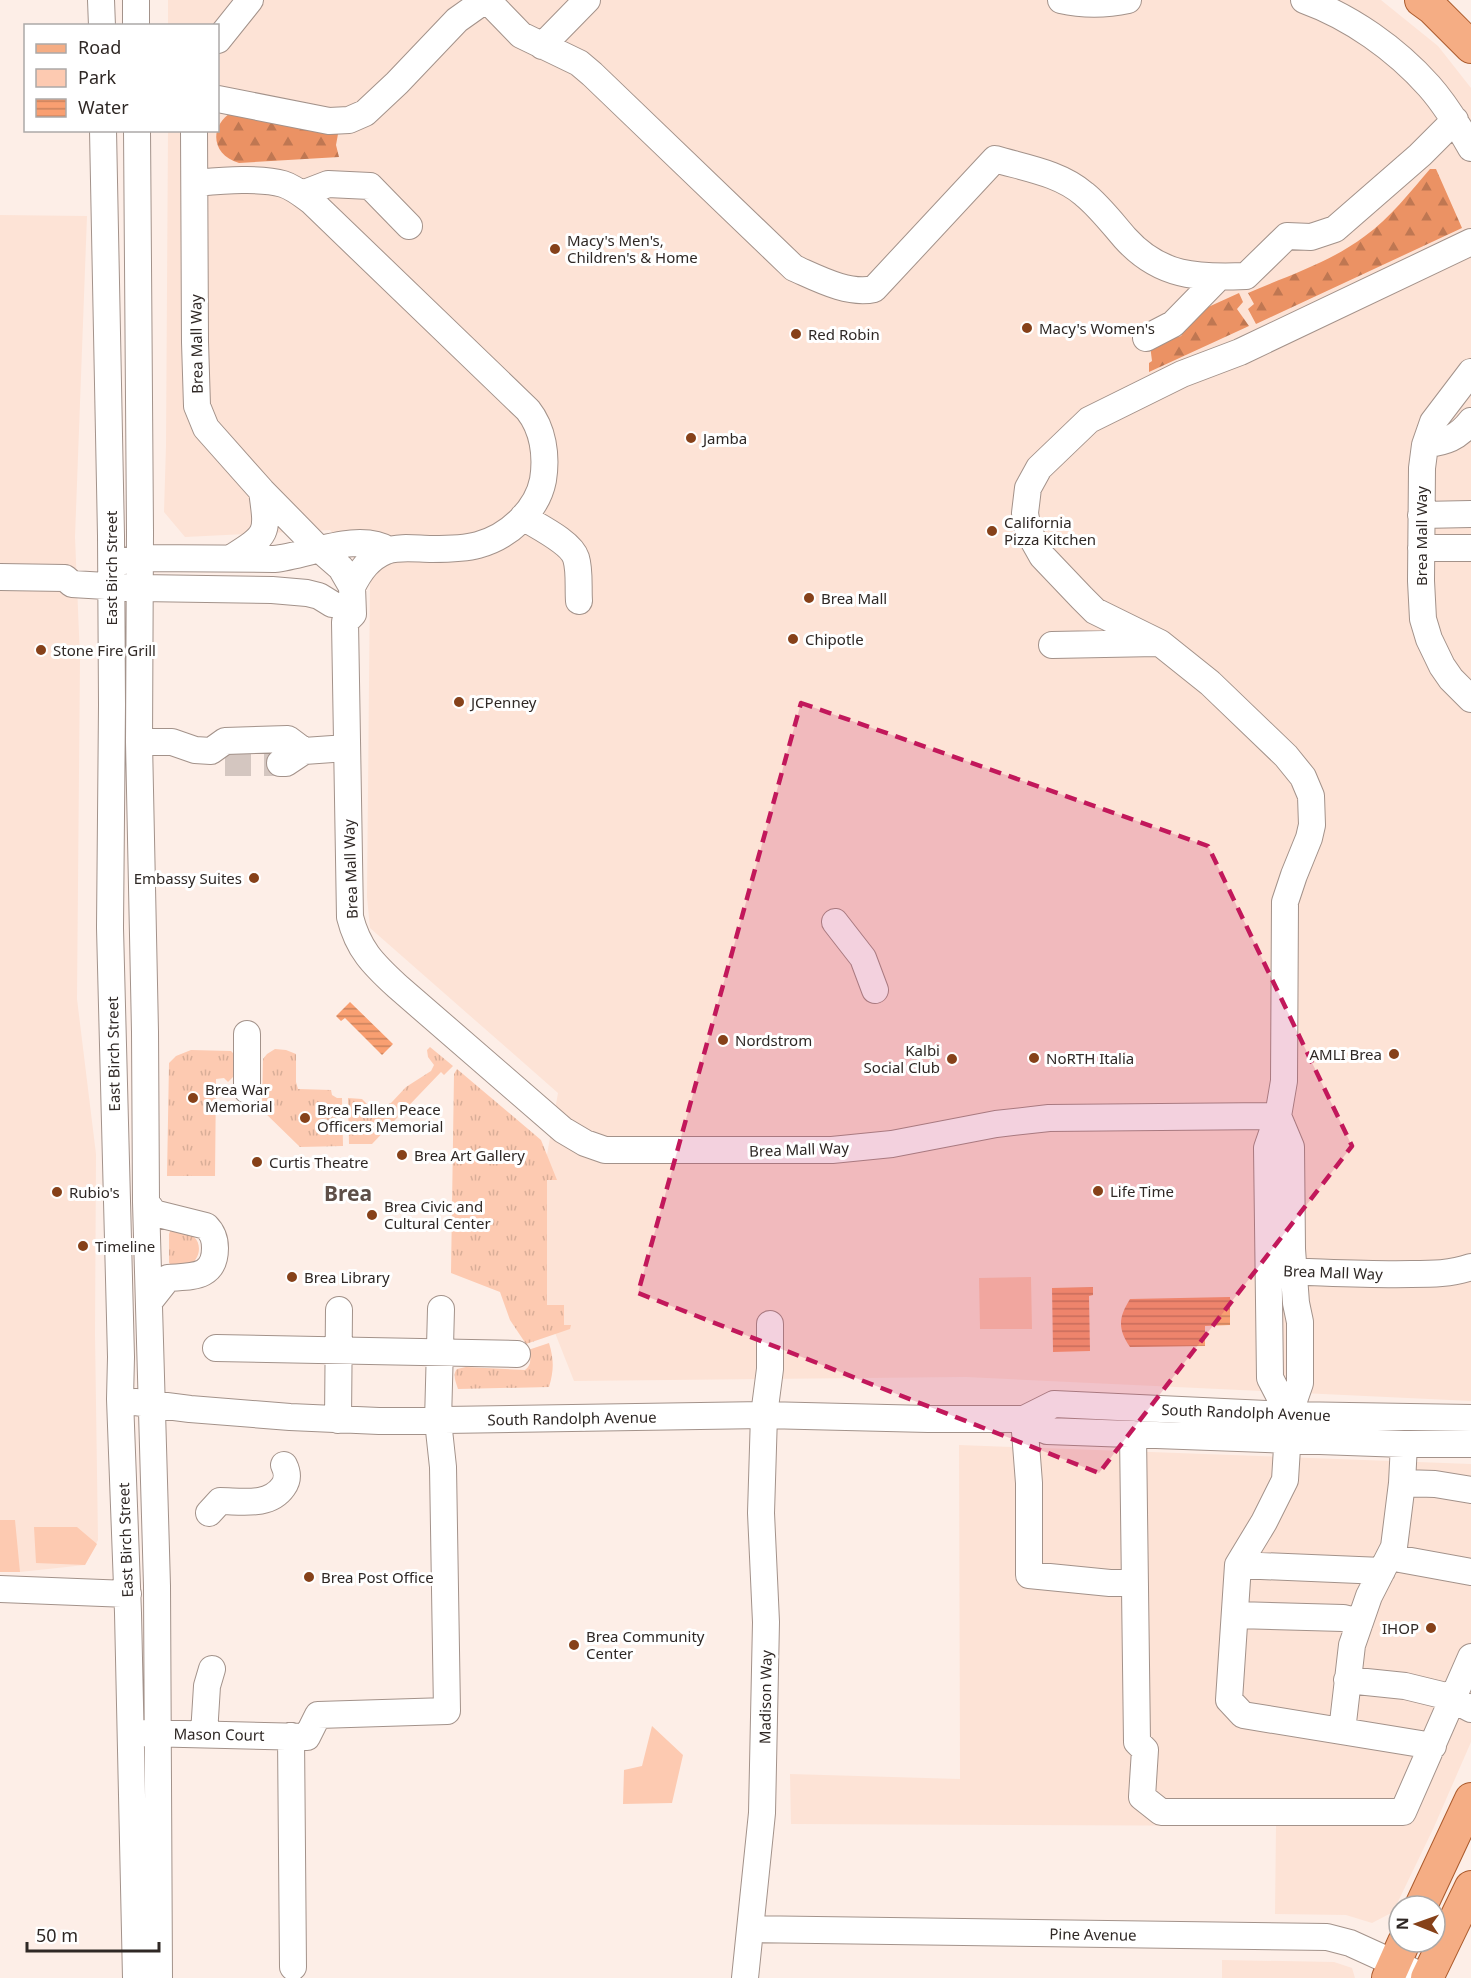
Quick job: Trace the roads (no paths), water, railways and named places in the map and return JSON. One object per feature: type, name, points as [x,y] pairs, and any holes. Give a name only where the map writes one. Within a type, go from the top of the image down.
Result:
[{"type":"main road","points":[[1420,0],[1432,8],[1471,47]]},
{"type":"main road","points":[[1427,1894],[1471,1799]]},
{"type":"main road","points":[[1427,1978],[1471,1887]]},
{"type":"street","points":[[101,0],[102,24]]},
{"type":"street","points":[[136,0],[136,24]]},
{"type":"street","points":[[219,39],[250,0]]},
{"type":"street","points":[[542,46],[587,0]]},
{"type":"street","points":[[1061,0],[1078,4],[1112,4],[1128,0]]},
{"type":"street","points":[[1304,0],[1335,12],[1405,62],[1431,88],[1455,120],[1471,148]]},
{"type":"street","points":[[219,99],[329,121],[349,120],[365,113],[457,21],[481,3],[489,2],[521,35],[579,63],[592,74],[794,268],[817,278],[864,292],[874,289],[995,159],[1067,182],[1084,194],[1127,240],[1166,270],[1219,277],[1246,276],[1287,236],[1311,237],[1335,229],[1420,155],[1455,120]]},
{"type":"street","name":"East Birch Street","points":[[103,132],[111,575],[110,928],[121,1357],[120,1399],[128,1594],[135,1978]]},
{"type":"street","name":"East Birch Street","points":[[137,132],[139,742],[146,1202],[158,1586],[159,1978]]},
{"type":"street","name":"Brea Mall Way","points":[[194,132],[197,406],[206,428],[262,490],[318,548],[341,568],[352,587],[353,614],[339,613]]},
{"type":"street","points":[[195,183],[252,180],[284,184],[302,194],[538,422],[543,441],[543,477],[536,502],[523,517],[507,531],[477,546],[389,550],[375,557],[364,567],[352,587]]},
{"type":"street","points":[[302,194],[328,184],[370,186],[409,226]]},
{"type":"street","points":[[1278,1116],[1284,1081],[1285,902],[1309,838],[1312,825],[1311,796],[1303,777],[1286,756],[1210,683],[1160,643],[1095,611],[1042,556],[1027,526],[1025,513],[1028,488],[1039,468],[1089,420],[1182,374],[1240,352],[1471,242]]},
{"type":"street","points":[[1146,338],[1173,324],[1219,277]]},
{"type":"street","name":"Brea Mall Way","points":[[1471,372],[1433,422],[1422,458],[1421,515],[1421,597],[1429,639],[1451,679],[1471,699]]},
{"type":"street","points":[[1425,445],[1449,440],[1463,432],[1471,421]]},
{"type":"street","points":[[231,558],[257,541],[263,532],[266,520],[262,490]]},
{"type":"street","points":[[1421,515],[1471,514]]},
{"type":"street","points":[[523,517],[567,545],[573,552],[576,558],[579,601]]},
{"type":"street","points":[[0,577],[65,578],[72,584],[111,575],[140,558],[289,557],[318,548],[368,543],[389,550]]},
{"type":"street","points":[[272,590],[305,569],[318,548]]},
{"type":"street","name":"Brea Mall Way","points":[[318,548],[323,578],[339,613],[347,747],[350,917],[355,934],[363,950],[374,964],[397,986],[576,1139],[595,1148],[614,1151],[832,1150],[892,1144],[996,1124],[1041,1118],[1278,1116],[1267,1148],[1281,1271],[1433,1274],[1471,1267]]},
{"type":"street","points":[[1421,548],[1471,548]]},
{"type":"street","points":[[111,575],[140,588],[272,590],[307,593],[319,596],[339,613]]},
{"type":"street","points":[[1052,645],[1160,643]]},
{"type":"street","points":[[139,742],[172,741],[218,757],[225,741],[288,739],[304,751]]},
{"type":"street","points":[[280,763],[286,763],[304,751],[347,747]]},
{"type":"street","points":[[835,922],[863,958],[875,990]]},
{"type":"street","points":[[246,1090],[247,1034]]},
{"type":"street","points":[[146,1202],[154,1213],[206,1226],[212,1232],[215,1243],[215,1255],[207,1271],[198,1275],[168,1278],[150,1302]]},
{"type":"street","points":[[1281,1271],[1296,1303],[1300,1322],[1300,1383],[1288,1427],[1285,1480],[1264,1522],[1238,1565],[1229,1700],[1243,1715],[1433,1746]]},
{"type":"street","points":[[338,1420],[339,1310]]},
{"type":"street","points":[[293,1967],[299,1736],[318,1715],[447,1711],[443,1467],[438,1420],[441,1310]]},
{"type":"street","name":"Madison Way","points":[[745,1978],[762,1813],[766,1622],[761,1513],[764,1324]]},
{"type":"street","points":[[216,1348],[517,1354]]},
{"type":"street","name":"South Randolph Avenue","points":[[120,1399],[190,1409],[338,1420],[764,1415],[1024,1419],[1054,1404],[1288,1427],[1404,1444],[1471,1444]]},
{"type":"street","name":"South Randolph Avenue","points":[[1024,1419],[1047,1431],[1133,1434],[1471,1418]]},
{"type":"street","points":[[1024,1419],[1029,1483],[1029,1575],[1135,1583]]},
{"type":"street","points":[[1133,1434],[1137,1742],[1145,1750],[1142,1797],[1161,1812],[1403,1812],[1433,1746],[1461,1704],[1471,1657]]},
{"type":"street","points":[[1342,1731],[1352,1646],[1369,1596],[1394,1547],[1404,1444]]},
{"type":"street","points":[[209,1513],[220,1501],[255,1501],[268,1499],[280,1492],[286,1483],[288,1472],[284,1465]]},
{"type":"street","points":[[1402,1483],[1435,1484],[1471,1490]]},
{"type":"street","points":[[1238,1565],[1386,1564],[1471,1572]]},
{"type":"street","points":[[0,1589],[128,1594]]},
{"type":"street","points":[[1236,1615],[1344,1618],[1360,1622]]},
{"type":"street","points":[[204,1734],[207,1686],[212,1669]]},
{"type":"street","points":[[1347,1680],[1405,1686],[1446,1696],[1461,1704]]},
{"type":"street","name":"Mason Court","points":[[131,1733],[299,1736]]},
{"type":"street","name":"Pine Avenue","points":[[751,1929],[1282,1936],[1335,1939],[1395,1961],[1427,1978]]},
{"type":"water","points":[[350,1002],[393,1044],[382,1055],[345,1018],[341,1021],[336,1016]]},
{"type":"water","points":[[1093,1287],[1093,1295],[1089,1296],[1090,1351],[1053,1352],[1052,1288]]},
{"type":"water","points":[[1230,1297],[1230,1325],[1205,1326],[1205,1346],[1130,1347],[1121,1328],[1122,1317],[1130,1299]]},
{"type":"tunnel","points":[[225,763],[280,763]]},
{"type":"place","name":"Macy's Men's, Children's & Home","points":[[555,249]]},
{"type":"place","name":"Macy's Women's","points":[[1027,328]]},
{"type":"place","name":"Red Robin","points":[[796,334]]},
{"type":"place","name":"Jamba","points":[[691,438]]},
{"type":"place","name":"California Pizza Kitchen","points":[[992,531]]},
{"type":"place","name":"Brea Mall","points":[[809,598]]},
{"type":"place","name":"Chipotle","points":[[793,639]]},
{"type":"place","name":"Stone Fire Grill","points":[[41,650]]},
{"type":"place","name":"JCPenney","points":[[459,702]]},
{"type":"place","name":"Embassy Suites","points":[[254,878]]},
{"type":"place","name":"Nordstrom","points":[[723,1040]]},
{"type":"place","name":"AMLI Brea","points":[[1394,1054]]},
{"type":"place","name":"NoRTH Italia","points":[[1034,1058]]},
{"type":"place","name":"Kalbi Social Club","points":[[952,1059]]},
{"type":"place","name":"Brea War Memorial","points":[[193,1098]]},
{"type":"place","name":"Brea Fallen Peace Officers Memorial","points":[[305,1118]]},
{"type":"place","name":"Brea Art Gallery","points":[[402,1155]]},
{"type":"place","name":"Curtis Theatre","points":[[257,1162]]},
{"type":"place","name":"Life Time","points":[[1098,1191]]},
{"type":"place","name":"Rubio's","points":[[57,1192]]},
{"type":"place","name":"Brea Civic and Cultural Center","points":[[372,1215]]},
{"type":"place","name":"Timeline","points":[[83,1246]]},
{"type":"place","name":"Brea Library","points":[[292,1277]]},
{"type":"place","name":"Brea Post Office","points":[[309,1577]]},
{"type":"place","name":"IHOP","points":[[1431,1628]]},
{"type":"place","name":"Brea Community Center","points":[[574,1645]]},
{"type":"district","name":"Brea","points":[[348,1193]]}]
